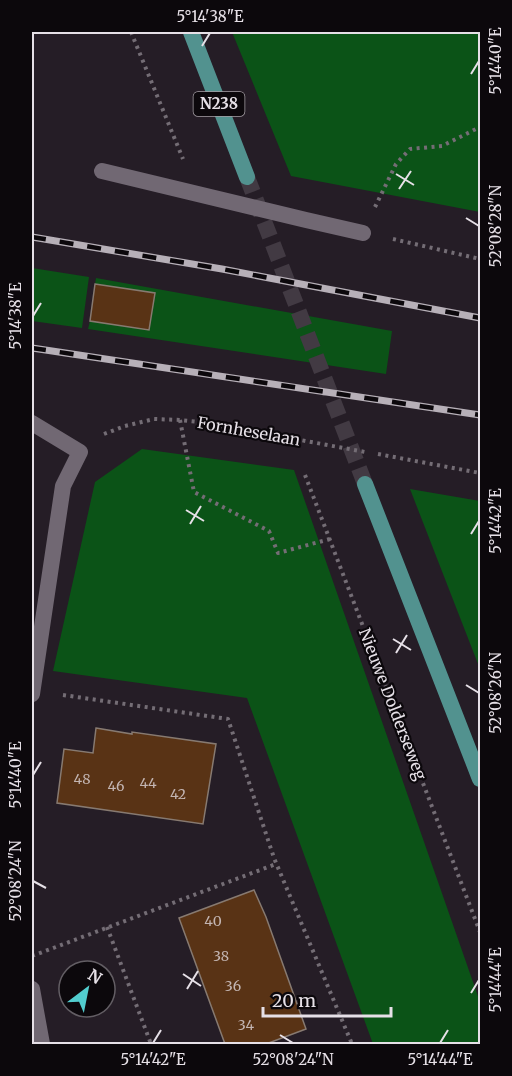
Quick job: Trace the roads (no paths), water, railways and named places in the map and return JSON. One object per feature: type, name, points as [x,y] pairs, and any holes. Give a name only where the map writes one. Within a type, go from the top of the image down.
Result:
[{"type":"main road","name":"N238","points":[[190,32],[247,177]]},
{"type":"main road","points":[[365,484],[480,779]]},
{"type":"street","points":[[102,171],[363,232]]},
{"type":"street","points":[[32,423],[80,452],[63,486],[32,692]]},
{"type":"street","points":[[32,989],[42,1044]]},
{"type":"tunnel","points":[[247,177],[365,484]]},
{"type":"railway","points":[[32,237],[222,269],[480,318]]},
{"type":"railway","points":[[32,348],[480,415]]}]
